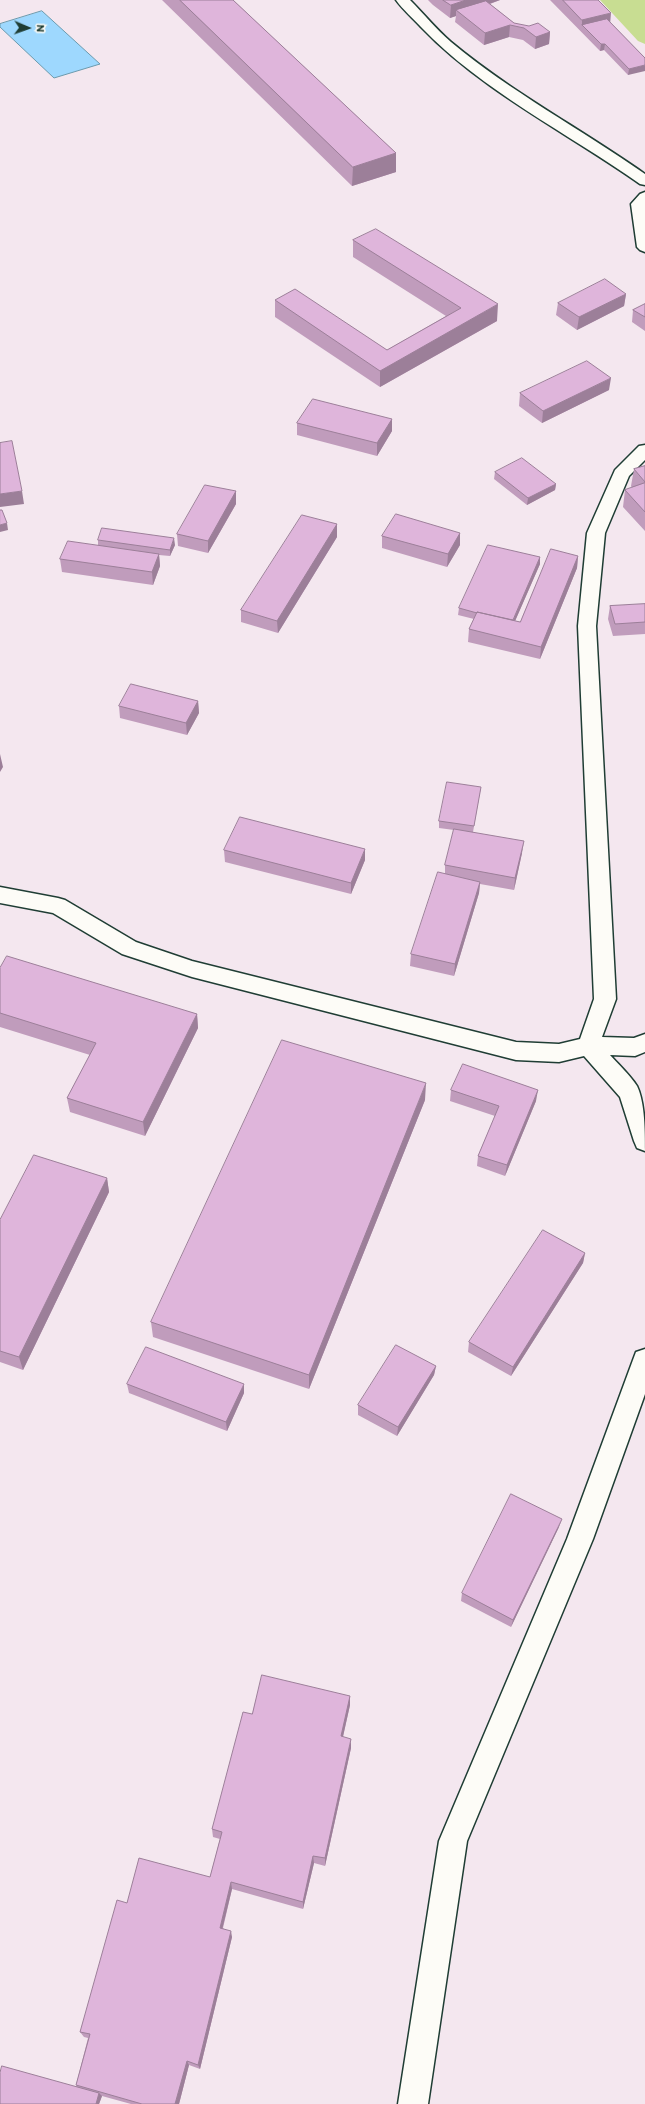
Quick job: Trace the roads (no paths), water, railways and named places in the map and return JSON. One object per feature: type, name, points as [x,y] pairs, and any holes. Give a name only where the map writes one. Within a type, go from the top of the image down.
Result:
[{"type":"street","points":[[403,0],[445,44],[487,76],[645,181]]},
{"type":"street","points":[[645,197],[639,204],[645,247]]},
{"type":"street","points":[[588,1046],[604,999],[587,626],[596,533],[621,474],[645,450]]},
{"type":"street","points":[[0,896],[58,906],[130,948],[192,969],[516,1051],[559,1053],[588,1046],[635,1047],[645,1043]]},
{"type":"street","points":[[588,1046],[638,1095],[645,1141]]},
{"type":"street","points":[[413,2104],[453,1841],[580,1539],[645,1360]]},
{"type":"water","points":[[42,11],[100,64],[54,78],[0,27],[0,24]]}]
